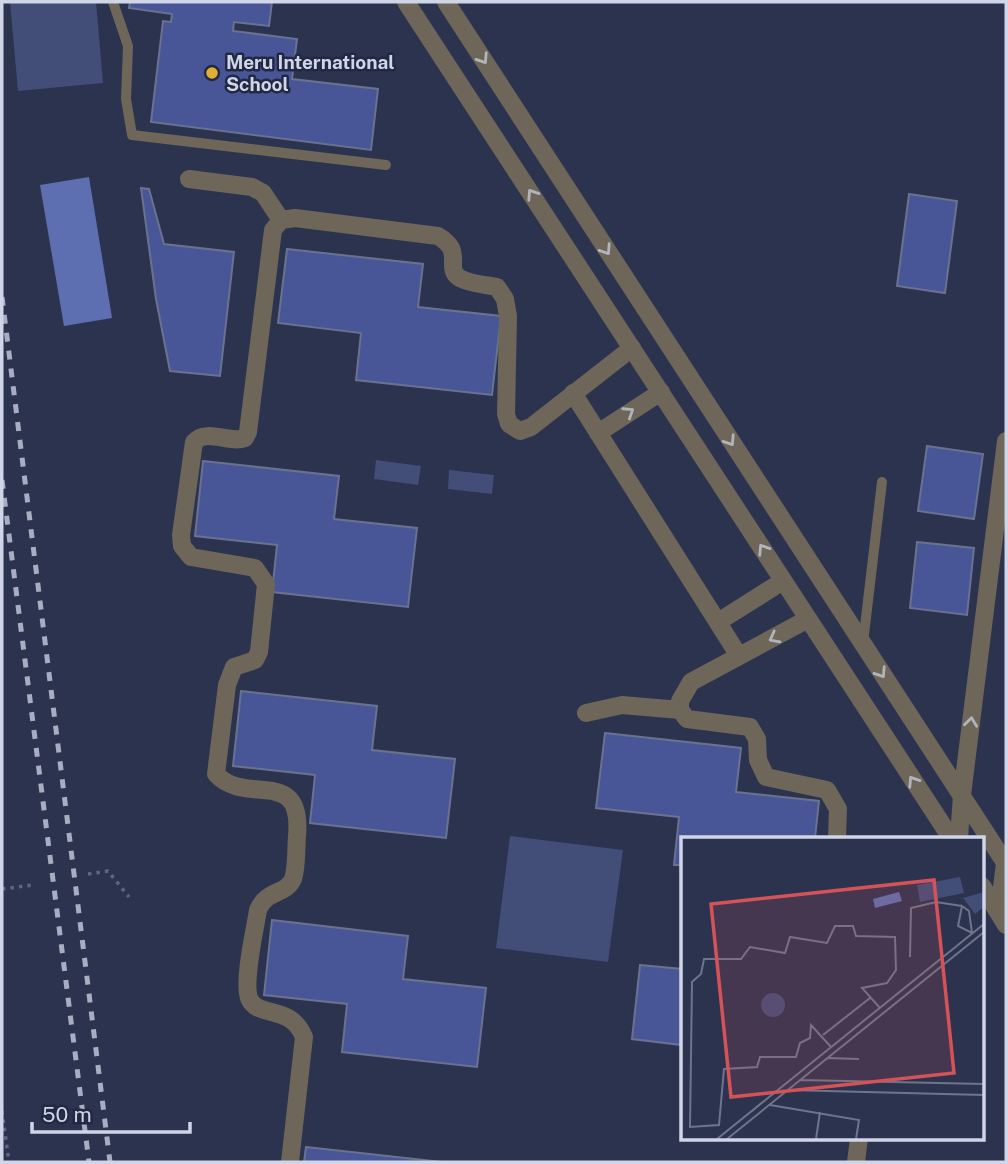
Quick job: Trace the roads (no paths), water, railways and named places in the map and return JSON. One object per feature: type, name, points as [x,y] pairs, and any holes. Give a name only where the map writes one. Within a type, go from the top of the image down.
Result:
[{"type":"street","points":[[406,2],[950,837]]},
{"type":"street","points":[[446,2],[863,645],[1006,860],[1002,919]]},
{"type":"street","points":[[189,179],[252,187],[263,193],[281,220]]},
{"type":"street","points":[[290,1162],[304,1037],[299,1024],[289,1017],[258,1008],[249,1000],[247,984],[258,910],[262,900],[286,887],[293,878],[298,823],[296,807],[288,796],[275,790],[233,787],[225,784],[216,775],[229,674],[234,667],[255,660],[259,652],[266,584],[255,568],[191,557],[182,546],[181,535],[194,442],[198,437],[205,436],[239,440],[245,438],[248,432],[273,230],[281,220],[295,218],[438,236],[452,249],[452,270],[458,277],[465,281],[497,287],[505,299],[508,316],[506,414],[509,424],[520,431],[531,427],[632,348]]},
{"type":"street","points":[[598,433],[661,392]]},
{"type":"street","points":[[573,393],[739,656]]},
{"type":"street","points":[[959,837],[1006,441]]},
{"type":"street","points":[[718,622],[783,581]]},
{"type":"street","points":[[808,619],[691,682],[680,701],[680,710],[687,719],[750,727],[757,739],[758,760],[766,777],[827,790],[838,809],[837,837]]},
{"type":"street","points":[[586,713],[622,705],[680,710]]},
{"type":"street","points":[[984,889],[1002,919]]},
{"type":"street","points":[[856,1162],[859,1140]]},
{"type":"lane","points":[[113,2],[128,46],[125,99],[132,135],[386,165]]},
{"type":"lane","points":[[863,645],[882,482]]},
{"type":"railway","points":[[2,297],[110,1162]]},
{"type":"railway","points":[[2,480],[89,1162]]},
{"type":"place","name":"Meru International School","points":[[212,73]]}]
